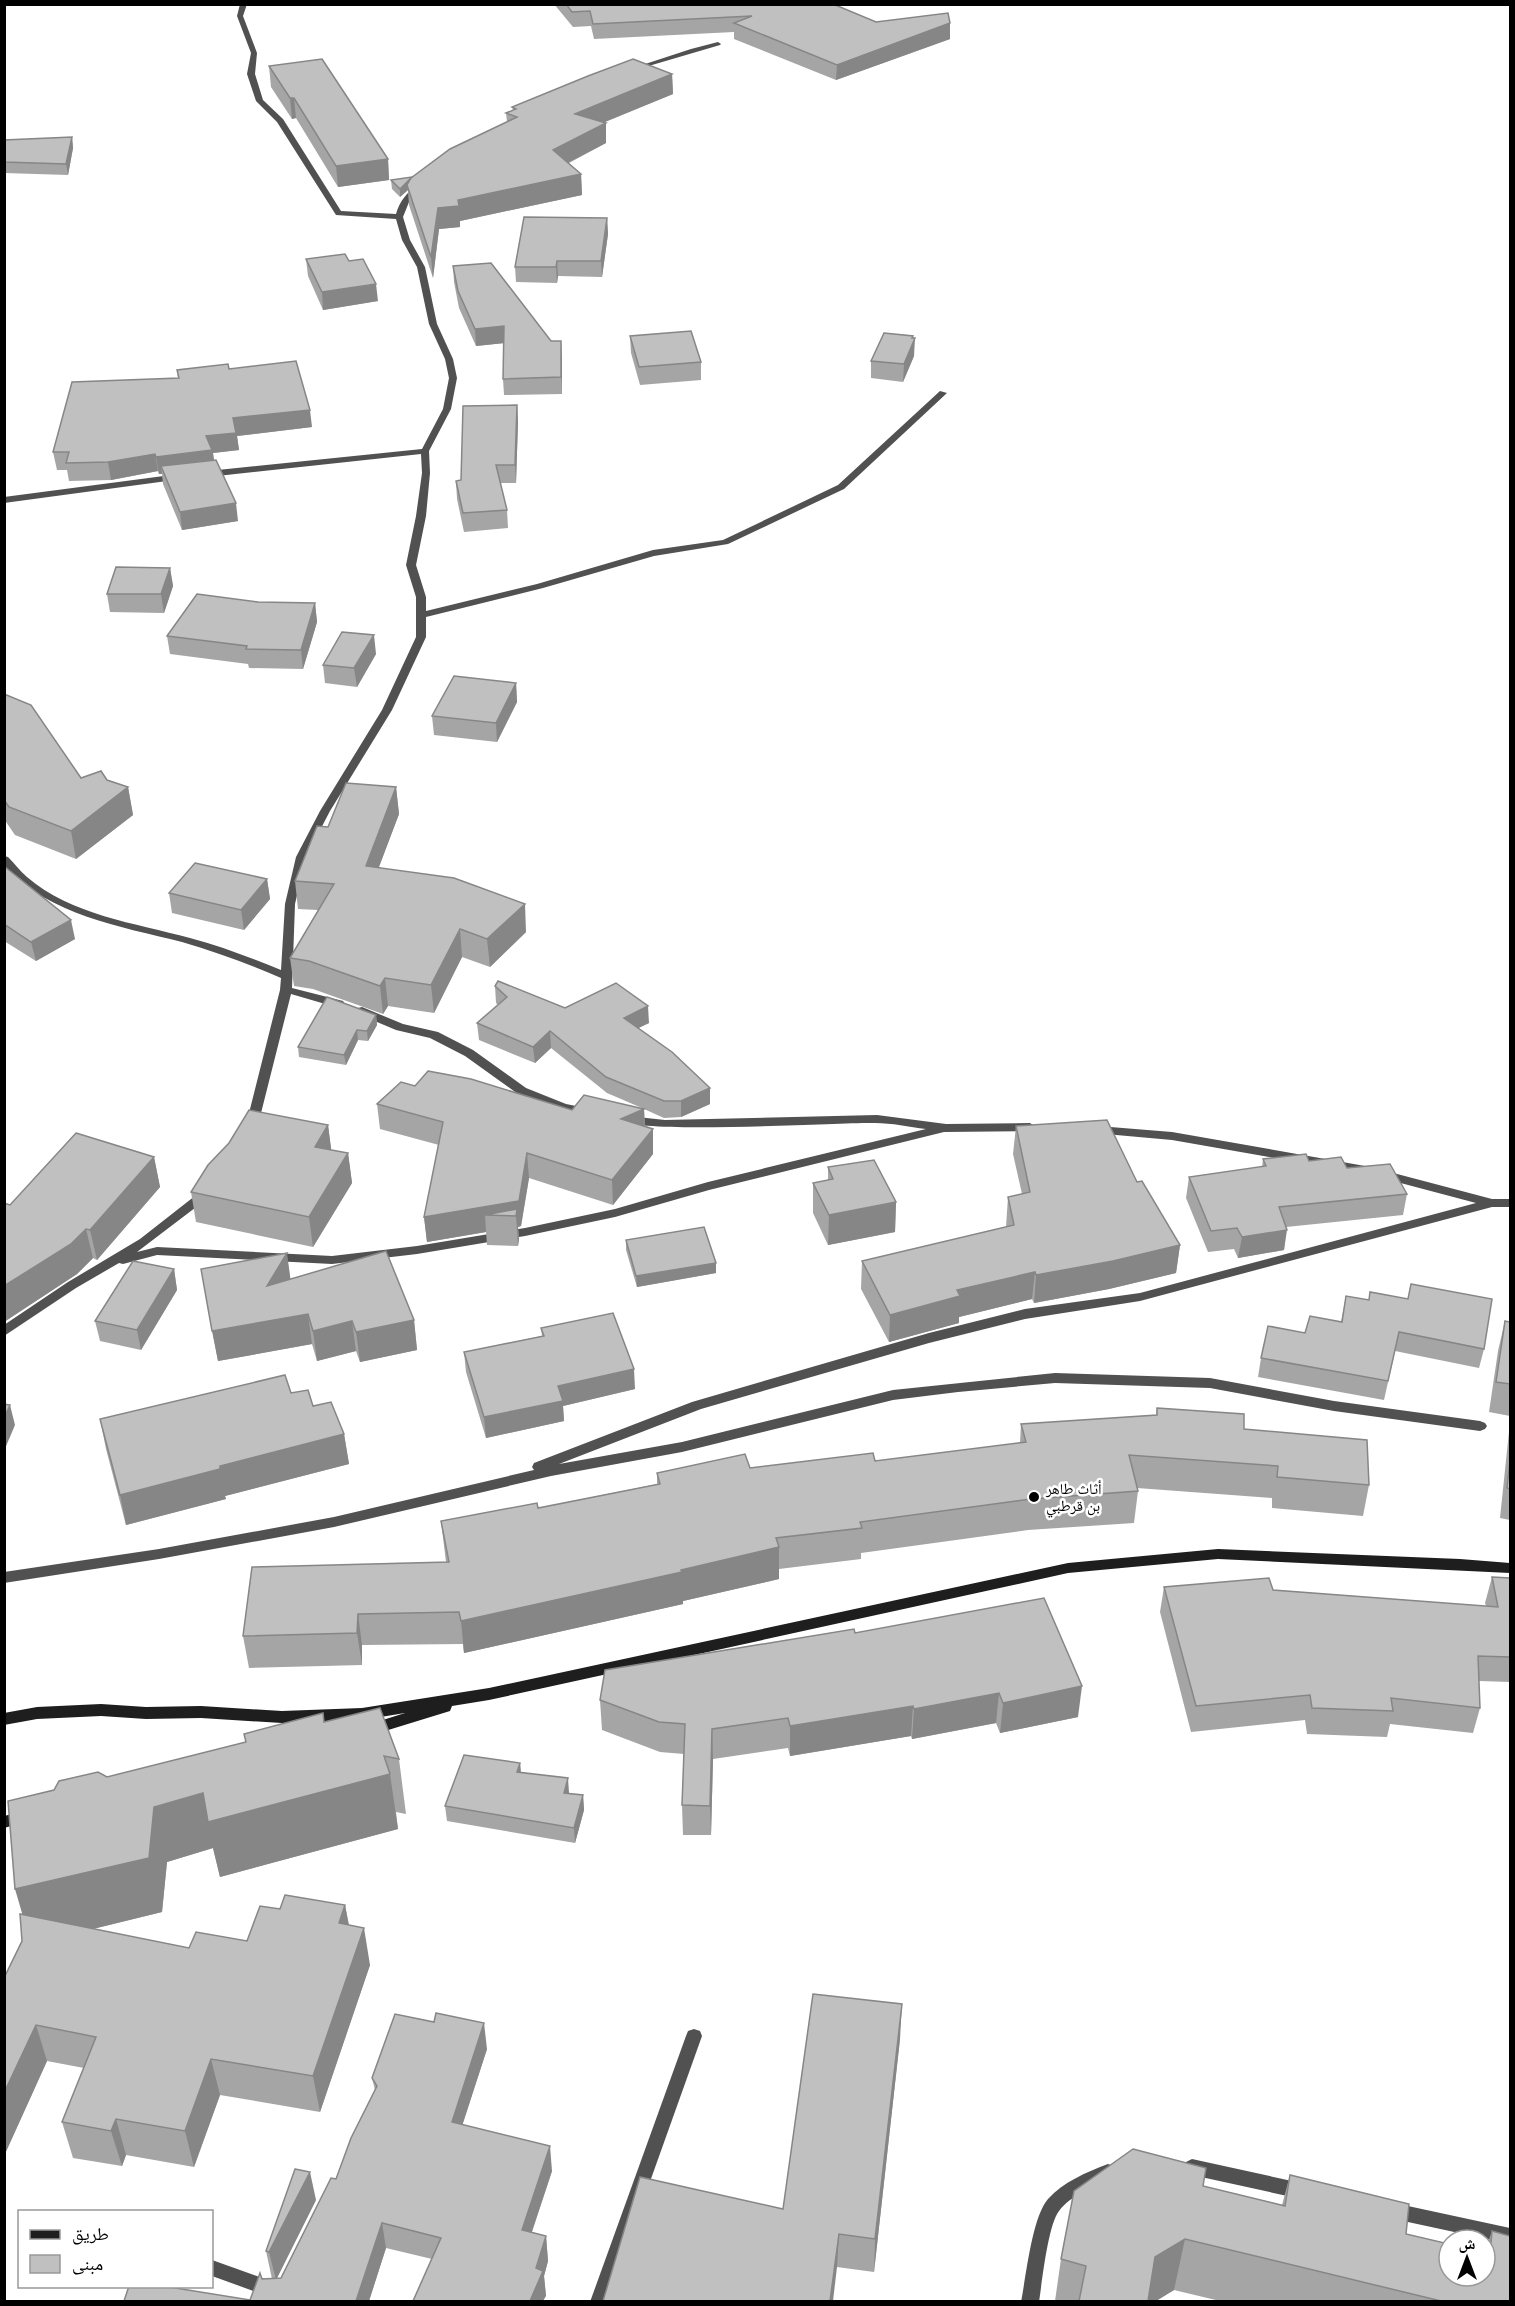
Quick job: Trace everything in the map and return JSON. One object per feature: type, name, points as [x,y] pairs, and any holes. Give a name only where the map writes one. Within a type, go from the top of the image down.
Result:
[{"type":"main road","points":[[4,1717],[101,1710],[146,1713],[201,1712],[282,1717],[362,1714],[489,1694],[1068,1568],[1218,1554],[1510,1568]]},
{"type":"main road","points":[[356,1734],[489,1694]]},
{"type":"main road","points":[[4,1822],[39,1813]]},
{"type":"street","points":[[244,4],[240,16],[251,40],[254,53],[252,74],[260,101],[280,121],[339,213],[399,217]]},
{"type":"street","points":[[626,72],[718,44]]},
{"type":"street","points":[[246,1138],[254,1119],[285,990],[290,904],[300,857],[387,710],[421,637],[421,597],[411,565],[421,516],[426,473],[425,451],[447,409],[453,378],[449,359],[433,324],[421,267],[406,240],[399,217],[408,196],[426,183]]},
{"type":"street","points":[[421,615],[540,586],[653,553],[725,542],[841,487],[943,393]]},
{"type":"street","points":[[199,475],[425,451]]},
{"type":"street","points":[[4,500],[188,476]]},
{"type":"street","points":[[4,859],[16,875],[59,902],[89,915],[213,948],[286,976]]},
{"type":"street","points":[[285,990],[309,994],[357,1009],[400,1027],[434,1035],[469,1053],[522,1091],[563,1107],[595,1114]]},
{"type":"street","points":[[617,1119],[665,1124],[877,1119],[946,1128],[1046,1128]]},
{"type":"street","points":[[108,1264],[157,1251],[332,1260],[417,1250],[525,1232],[615,1213],[708,1186],[946,1128]]},
{"type":"street","points":[[1090,1130],[1172,1136],[1335,1164],[1393,1176],[1492,1203]]},
{"type":"street","points":[[4,1332],[72,1286],[144,1242],[196,1203],[211,1188]]},
{"type":"street","points":[[496,1484],[697,1405],[929,1338],[1025,1314],[1140,1297],[1492,1203],[1510,1203]]},
{"type":"street","points":[[4,1578],[159,1554],[323,1524],[551,1471],[682,1447],[892,1395],[1055,1378],[1112,1378],[1210,1383],[1334,1406],[1480,1426]]},
{"type":"street","points":[[598,2301],[694,2036]]},
{"type":"street","points":[[1170,2164],[1318,2194]]},
{"type":"street","points":[[1030,2301],[1037,2257],[1051,2207],[1090,2179],[1123,2167]]},
{"type":"street","points":[[1374,2206],[1510,2236]]},
{"type":"street","points":[[213,2268],[280,2292]]},
{"type":"building","points":[[566,4],[833,4],[876,22],[948,13],[950,23],[837,65],[734,23],[752,16],[593,24],[590,11],[572,12]]},
{"type":"building","points":[[322,59],[388,159],[336,166],[294,98],[290,98],[269,66]]},
{"type":"building","points":[[633,59],[672,74],[575,114],[606,123],[553,150],[581,174],[458,200],[459,206],[438,208],[431,257],[407,185],[411,178],[450,149],[517,117],[506,113],[516,109],[512,107]]},
{"type":"building","points":[[72,137],[66,164],[4,162],[4,140]]},
{"type":"building","points":[[412,177],[400,189],[391,180]]},
{"type":"building","points":[[524,217],[607,218],[601,261],[557,261],[556,267],[515,267]]},
{"type":"building","points":[[345,254],[349,261],[363,259],[376,284],[322,292],[306,259]]},
{"type":"building","points":[[491,263],[551,341],[561,341],[561,377],[503,379],[504,326],[475,329],[458,291],[453,266]]},
{"type":"building","points":[[691,331],[701,362],[639,367],[630,336]]},
{"type":"building","points":[[884,333],[915,338],[904,364],[871,361]]},
{"type":"building","points":[[296,361],[310,410],[233,418],[236,433],[206,436],[212,450],[156,457],[155,454],[108,462],[66,463],[69,452],[53,452],[72,382],[179,378],[177,370],[228,364],[229,369]]},
{"type":"building","points":[[517,405],[515,465],[496,465],[507,510],[463,513],[456,481],[461,480],[463,406]]},
{"type":"building","points":[[216,460],[236,503],[180,512],[161,466]]},
{"type":"building","points":[[116,567],[170,568],[161,594],[107,594]]},
{"type":"building","points":[[197,594],[258,602],[315,603],[301,650],[246,649],[247,646],[167,636]]},
{"type":"building","points":[[342,632],[374,635],[354,668],[323,665]]},
{"type":"building","points":[[454,676],[516,683],[496,723],[432,716]]},
{"type":"building","points":[[4,694],[31,705],[81,778],[101,771],[107,780],[128,787],[71,831],[9,807],[4,800]]},
{"type":"building","points":[[346,783],[396,787],[366,866],[454,878],[525,904],[487,939],[460,929],[431,985],[385,978],[380,986],[309,961],[290,958],[334,884],[295,881],[317,826],[328,827]]},
{"type":"building","points":[[195,863],[267,879],[241,910],[169,893]]},
{"type":"building","points":[[4,866],[71,920],[31,942],[4,924]]},
{"type":"building","points":[[498,981],[565,1008],[616,983],[648,1006],[624,1018],[672,1052],[710,1088],[681,1101],[664,1101],[606,1077],[550,1031],[533,1047],[477,1023],[507,997],[495,986]]},
{"type":"building","points":[[327,997],[376,1015],[367,1031],[357,1030],[344,1055],[298,1047]]},
{"type":"building","points":[[428,1071],[471,1079],[572,1110],[584,1095],[644,1109],[621,1119],[653,1129],[612,1180],[527,1153],[519,1201],[424,1217],[443,1122],[377,1104],[401,1082],[415,1086]]},
{"type":"building","points":[[249,1110],[328,1125],[315,1147],[348,1153],[309,1217],[191,1192],[208,1165],[229,1143]]},
{"type":"building","points":[[1107,1120],[1137,1182],[1142,1181],[1180,1245],[1113,1261],[1036,1275],[1035,1272],[957,1290],[960,1296],[890,1315],[862,1261],[1014,1225],[1008,1197],[1030,1192],[1016,1126]]},
{"type":"building","points":[[76,1133],[154,1157],[90,1230],[86,1229],[71,1244],[4,1286],[4,1203],[10,1205]]},
{"type":"building","points":[[1306,1154],[1309,1161],[1341,1157],[1347,1168],[1390,1164],[1407,1194],[1279,1207],[1287,1230],[1242,1237],[1237,1228],[1211,1231],[1189,1177],[1266,1166],[1263,1159]]},
{"type":"building","points":[[874,1160],[896,1202],[829,1215],[813,1183],[833,1179],[828,1167]]},
{"type":"building","points":[[517,1209],[516,1216],[485,1215]]},
{"type":"building","points":[[704,1227],[716,1263],[636,1276],[626,1240]]},
{"type":"building","points":[[386,1251],[414,1320],[356,1332],[352,1321],[313,1331],[308,1314],[212,1331],[201,1269],[287,1253],[267,1286]]},
{"type":"building","points":[[133,1261],[174,1269],[137,1330],[95,1321]]},
{"type":"building","points":[[1411,1284],[1492,1299],[1484,1349],[1399,1332],[1388,1381],[1261,1358],[1268,1326],[1305,1333],[1310,1316],[1342,1322],[1346,1296],[1369,1300],[1370,1292],[1408,1299]]},
{"type":"building","points":[[613,1313],[634,1369],[558,1386],[563,1401],[484,1417],[464,1352],[544,1336],[541,1328]]},
{"type":"building","points":[[1505,1321],[1510,1322],[1510,1384],[1496,1382]]},
{"type":"building","points":[[285,1375],[291,1393],[308,1390],[313,1406],[331,1402],[344,1434],[120,1495],[100,1419]]},
{"type":"building","points":[[4,1404],[10,1405],[4,1418]]},
{"type":"building","points":[[1157,1408],[1244,1414],[1244,1429],[1367,1440],[1369,1485],[1277,1477],[1278,1466],[1129,1455],[1138,1491],[1031,1499],[860,1522],[862,1528],[776,1538],[779,1547],[681,1570],[682,1572],[461,1621],[459,1612],[358,1614],[357,1633],[243,1636],[252,1567],[449,1562],[441,1521],[537,1503],[538,1508],[660,1484],[657,1473],[745,1454],[750,1468],[873,1453],[875,1461],[1026,1442],[1021,1424],[1157,1415]]},
{"type":"building","points":[[1510,1461],[1510,1489],[1507,1488]]},
{"type":"building","points":[[1492,1577],[1510,1578],[1510,1657],[1478,1656],[1480,1708],[1391,1698],[1393,1711],[1312,1708],[1310,1695],[1196,1706],[1164,1587],[1269,1578],[1273,1590],[1498,1607]]},
{"type":"building","points":[[1044,1598],[1082,1686],[1003,1703],[999,1693],[914,1709],[913,1706],[790,1726],[788,1718],[712,1729],[710,1806],[682,1805],[685,1724],[659,1722],[600,1700],[605,1670],[854,1629],[855,1633]]},
{"type":"building","points":[[380,1708],[399,1759],[384,1756],[390,1774],[208,1822],[203,1793],[154,1807],[149,1858],[15,1889],[8,1801],[54,1790],[59,1781],[98,1772],[107,1777],[246,1742],[244,1734],[323,1713],[324,1722]]},
{"type":"building","points":[[464,1755],[520,1763],[517,1772],[568,1778],[564,1793],[583,1795],[574,1828],[445,1806]]},
{"type":"building","points":[[285,1895],[345,1905],[339,1923],[364,1928],[313,2076],[211,2059],[185,2131],[116,2119],[111,2131],[62,2122],[96,2037],[36,2025],[4,2093],[4,1978],[22,1941],[20,1914],[189,1948],[196,1932],[247,1941],[260,1906],[280,1909]]},
{"type":"building","points":[[813,1994],[902,2004],[875,2239],[839,2234],[830,2301],[603,2301],[640,2177],[783,2209]]},
{"type":"building","points":[[436,2013],[484,2023],[452,2122],[550,2146],[522,2230],[546,2236],[536,2268],[543,2271],[530,2301],[413,2301],[441,2238],[382,2223],[356,2301],[124,2301],[128,2288],[175,2288],[250,2300],[260,2273],[262,2279],[281,2278],[331,2178],[336,2179],[351,2138],[377,2086],[372,2078],[395,2014],[434,2022]]},
{"type":"building","points":[[1133,2149],[1206,2168],[1203,2186],[1285,2206],[1290,2175],[1409,2204],[1406,2234],[1437,2241],[1437,2288],[1497,2288],[1497,2232],[1510,2236],[1510,2301],[1441,2301],[1185,2239],[1155,2257],[1148,2301],[1079,2301],[1086,2266],[1061,2259],[1074,2191]]},
{"type":"building","points":[[295,2169],[310,2172],[269,2252],[266,2251]]},
{"type":"place","name":"أثاث طاهر بن قرطبي","points":[[1034,1497]]}]
